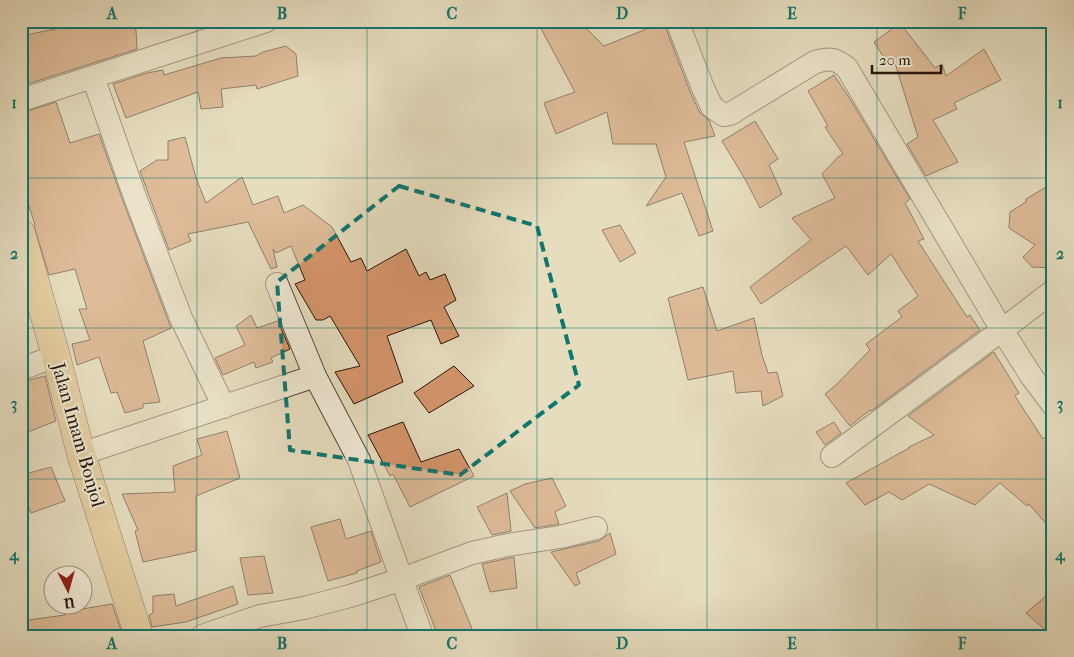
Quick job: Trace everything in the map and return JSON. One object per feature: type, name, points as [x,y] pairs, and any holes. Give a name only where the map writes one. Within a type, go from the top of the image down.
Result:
[{"type":"main road","name":"Jalan Imam Bonjol","points":[[21,233],[56,356],[81,454],[139,636]]},
{"type":"street","points":[[21,100],[266,21]]},
{"type":"street","points":[[677,21],[712,107],[724,115],[730,114],[816,62],[826,59],[836,60],[846,68],[1002,330],[1032,377],[1053,404]]},
{"type":"street","points":[[92,77],[181,318],[224,407]]},
{"type":"street","points":[[277,284],[315,376],[359,460],[422,636]]},
{"type":"street","points":[[832,456],[1053,291]]},
{"type":"street","points":[[21,369],[56,356]]},
{"type":"street","points":[[81,454],[315,376]]},
{"type":"street","points":[[202,636],[260,616],[304,608],[350,596],[402,580],[472,553],[560,537],[596,528]]},
{"type":"highlighted area","points":[[399,186],[537,226],[579,385],[460,475],[290,450],[277,282]]},
{"type":"building","points":[[94,21],[124,21],[136,30],[137,49],[21,86],[21,36]]},
{"type":"building","points":[[537,21],[579,21],[604,46],[664,22],[691,94],[700,113],[709,120],[715,136],[684,142],[713,231],[699,236],[682,193],[646,206],[666,177],[656,144],[613,144],[607,112],[556,134],[544,103],[575,92]]},
{"type":"building","points":[[900,23],[935,68],[942,64],[946,76],[984,49],[1001,80],[954,103],[957,109],[933,120],[958,162],[926,176],[907,144],[918,137],[895,63],[889,66],[874,42]]},
{"type":"building","points":[[286,46],[296,54],[298,76],[257,89],[256,85],[221,89],[223,107],[201,109],[198,92],[126,118],[113,84],[147,73],[163,70],[164,75],[221,58],[256,56],[263,52]]},
{"type":"building","points":[[834,75],[910,199],[905,203],[924,239],[918,241],[967,317],[970,315],[980,330],[850,426],[825,394],[870,350],[866,344],[902,317],[898,311],[918,296],[891,254],[868,275],[846,246],[761,304],[750,287],[811,240],[792,218],[835,198],[822,174],[843,154],[825,127],[828,126],[808,91]]},
{"type":"building","points":[[56,102],[70,143],[99,134],[171,328],[143,341],[160,402],[143,404],[143,408],[125,413],[117,392],[111,393],[99,357],[77,365],[72,344],[90,340],[79,309],[87,309],[75,269],[49,275],[21,181],[21,113]]},
{"type":"building","points":[[755,121],[778,159],[769,165],[782,194],[760,208],[722,141]]},
{"type":"building","points":[[185,137],[196,178],[206,203],[242,177],[253,205],[278,196],[284,213],[303,205],[332,227],[351,262],[361,258],[367,271],[406,249],[419,276],[426,272],[430,280],[445,274],[456,300],[444,307],[459,336],[441,344],[431,320],[387,336],[403,382],[354,404],[335,372],[360,366],[330,316],[323,320],[316,320],[295,284],[305,280],[291,246],[276,253],[273,249],[277,267],[271,269],[248,222],[188,234],[191,241],[169,250],[140,171],[157,160],[168,160],[168,141]]},
{"type":"building","points":[[1053,183],[1053,268],[1032,267],[1023,257],[1035,245],[1009,228],[1010,212],[1026,202],[1026,199]]},
{"type":"building","points":[[620,225],[636,253],[620,262],[602,230]]},
{"type":"building","points":[[703,287],[717,331],[754,318],[768,373],[777,372],[783,396],[763,406],[761,391],[736,393],[733,371],[688,380],[668,298]]},
{"type":"building","points":[[251,315],[257,328],[278,321],[290,349],[271,358],[273,362],[256,368],[254,362],[223,375],[215,358],[245,345],[236,326]]},
{"type":"building","points":[[994,352],[1019,393],[1015,396],[1043,439],[1053,430],[1053,532],[1029,504],[1027,506],[1000,483],[975,505],[929,484],[902,500],[889,492],[865,505],[846,483],[934,435],[908,416]]},
{"type":"building","points":[[454,366],[474,386],[429,413],[414,393]]},
{"type":"building","points":[[45,376],[56,421],[25,433],[21,417],[21,382]]},
{"type":"building","points":[[403,422],[421,462],[459,449],[474,476],[410,507],[393,474],[390,476],[368,435]]},
{"type":"building","points":[[834,422],[841,433],[825,445],[816,432]]},
{"type":"building","points":[[227,431],[240,478],[196,496],[196,551],[143,562],[135,531],[138,530],[122,494],[175,492],[173,466],[202,455],[197,439]]},
{"type":"building","points":[[51,467],[65,501],[31,513],[21,489],[21,475]]},
{"type":"building","points":[[552,478],[566,506],[555,512],[559,524],[535,528],[510,491],[525,484]]},
{"type":"building","points":[[507,493],[511,531],[492,535],[477,507]]},
{"type":"building","points":[[340,519],[346,539],[371,531],[381,562],[357,571],[357,573],[328,581],[311,527]]},
{"type":"building","points":[[610,533],[616,554],[576,573],[580,583],[575,586],[551,552],[599,541]]},
{"type":"building","points":[[264,556],[273,593],[248,595],[240,558]]},
{"type":"building","points":[[514,557],[517,588],[490,592],[482,564]]},
{"type":"building","points":[[450,575],[475,636],[438,636],[419,587]]},
{"type":"building","points":[[233,586],[238,604],[186,622],[152,627],[149,615],[153,613],[153,596],[174,594],[176,606]]},
{"type":"building","points":[[1053,590],[1053,636],[1052,636],[1026,613]]},
{"type":"building","points":[[112,604],[123,636],[21,636],[21,621],[65,614],[92,614],[92,607]]}]
